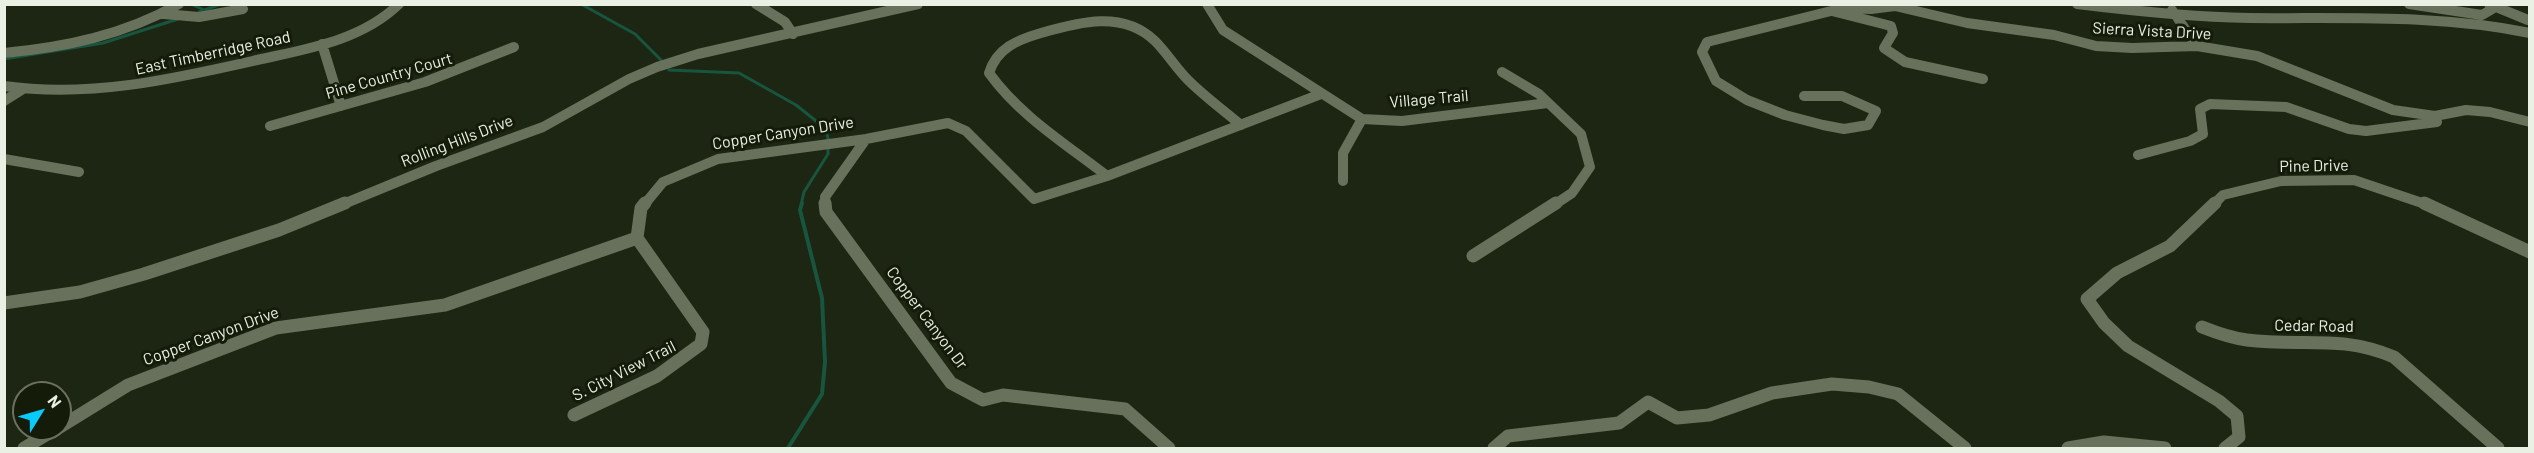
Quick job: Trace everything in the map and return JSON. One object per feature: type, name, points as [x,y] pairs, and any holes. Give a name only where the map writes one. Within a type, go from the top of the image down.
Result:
[{"type":"street","points":[[4,53],[35,51],[88,40],[133,27],[164,14],[179,4]]},
{"type":"street","name":"East Timberridge Road","points":[[4,86],[23,89],[100,89],[147,84],[322,44],[378,22],[399,4]]},
{"type":"street","points":[[756,4],[784,22],[793,34]]},
{"type":"street","name":"Rolling Hills Drive","points":[[4,303],[80,292],[144,274],[279,230],[457,158],[543,127],[629,79],[657,67],[698,54],[918,4]]},
{"type":"street","points":[[1207,4],[1223,30],[1321,94]]},
{"type":"street","points":[[2077,4],[2172,9],[2246,18],[2418,17],[2472,22],[2528,32],[2529,19],[2492,6],[2482,15],[2409,4]]},
{"type":"street","name":"Sierra Vista Drive","points":[[1804,96],[1827,93],[1856,98],[1876,111],[1868,126],[1844,129],[1785,115],[1747,100],[1716,81],[1702,52],[1707,42],[1843,8],[1871,9],[1895,6],[1967,23],[2054,35],[2096,46],[2132,48],[2197,46],[2256,56],[2392,110],[2435,116],[2466,110],[2490,112],[2529,122]]},
{"type":"street","points":[[164,14],[200,17],[243,9]]},
{"type":"street","points":[[2172,9],[2197,46]]},
{"type":"street","points":[[1832,11],[1846,17],[1874,20],[1891,26],[1893,33],[1884,48],[1905,63],[1983,79]]},
{"type":"street","points":[[1107,176],[1018,106],[996,84],[989,73],[992,60],[1002,50],[1025,38],[1084,21],[1104,20],[1127,25],[1146,33],[1189,81],[1241,125]]},
{"type":"street","points":[[322,44],[341,106]]},
{"type":"street","name":"Pine Country Court","points":[[270,126],[440,78],[480,64],[514,47]]},
{"type":"street","points":[[1473,256],[1572,193],[1590,167],[1581,134],[1539,94],[1502,72]]},
{"type":"street","points":[[4,101],[23,89]]},
{"type":"street","name":"Village Trail","points":[[1321,94],[1362,119],[1402,121],[1548,103]]},
{"type":"street","name":"Copper Canyon Drive","points":[[72,419],[128,385],[276,328],[445,305],[637,238],[641,208],[663,182],[718,159],[866,139],[948,123],[966,131],[1034,199],[1107,176],[1321,94]]},
{"type":"street","points":[[2138,154],[2190,141],[2203,134],[2200,109],[2210,104],[2286,107],[2349,129],[2366,131],[2437,122],[2435,116]]},
{"type":"street","points":[[1343,181],[1343,153],[1362,119]]},
{"type":"street","name":"Copper Canyon Dr","points":[[866,139],[825,197],[826,212],[951,383],[983,400],[1003,394],[1125,409],[1169,448]]},
{"type":"street","points":[[4,159],[79,172]]},
{"type":"street","name":"Pine Drive","points":[[2225,448],[2239,437],[2237,416],[2219,401],[2128,346],[2104,323],[2087,299],[2117,273],[2170,246],[2223,195],[2282,181],[2354,180],[2415,199],[2499,236],[2529,252]]},
{"type":"street","name":"S. City View Trail","points":[[574,415],[641,384],[683,361],[701,344],[703,332],[637,238]]},
{"type":"street","name":"Cedar Road","points":[[2202,327],[2229,338],[2255,341],[2358,342],[2375,347],[2394,357],[2498,448]]},
{"type":"street","points":[[1494,448],[1508,436],[1619,423],[1648,402],[1677,418],[1708,415],[1772,393],[1832,384],[1869,387],[1898,394],[1965,448]]},
{"type":"street","points":[[2068,448],[2089,442],[2128,442],[2165,448]]},
{"type":"waterway","points":[[191,4],[204,10]]},
{"type":"waterway","points":[[199,12],[221,4]]},
{"type":"waterway","points":[[581,4],[635,34],[661,60]]},
{"type":"waterway","points":[[4,59],[103,43],[178,19]]},
{"type":"waterway","points":[[669,70],[739,73],[796,105],[825,128],[828,138],[828,154],[804,192],[801,205]]},
{"type":"waterway","points":[[788,448],[822,394],[825,362],[822,298],[800,210],[802,203]]}]
